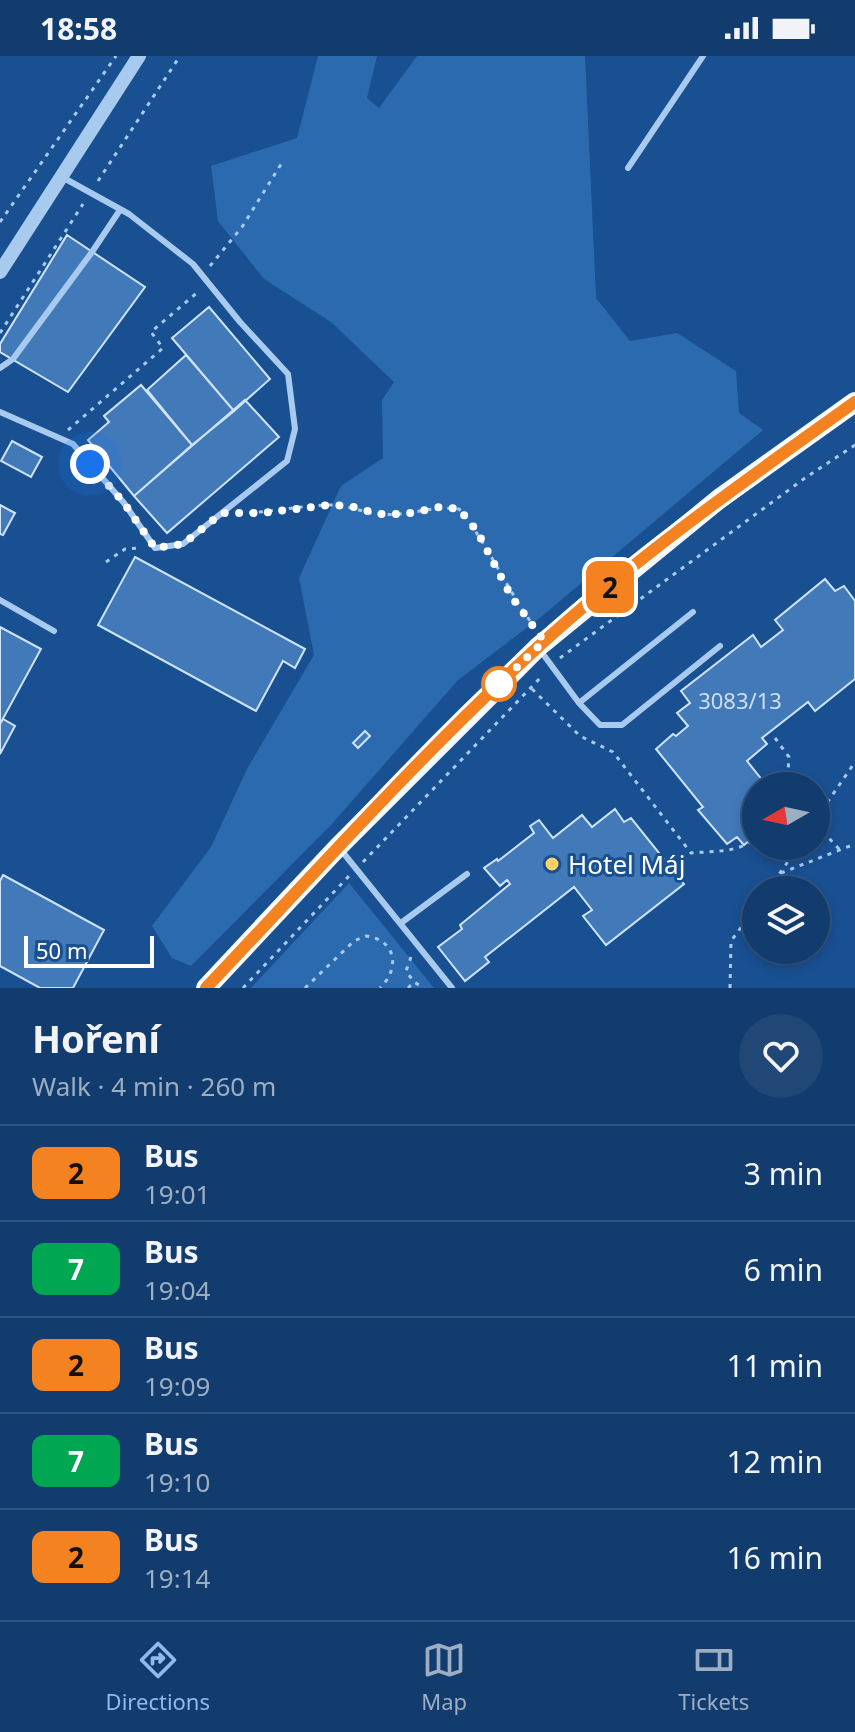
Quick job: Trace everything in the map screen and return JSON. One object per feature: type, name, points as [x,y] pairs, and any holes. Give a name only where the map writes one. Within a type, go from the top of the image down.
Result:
[{"type":"main road","points":[[206,988],[338,847],[541,644],[708,507],[855,402]]},
{"type":"street","points":[[0,272],[139,56]]},
{"type":"lane","points":[[628,168],[703,56]]},
{"type":"lane","points":[[0,412],[73,444],[124,503],[155,548],[183,544],[287,461],[295,429],[288,374],[193,264],[120,210],[62,177]]},
{"type":"lane","points":[[0,368],[13,359],[120,210]]},
{"type":"lane","points":[[0,600],[54,631]]},
{"type":"lane","points":[[579,703],[693,612]]},
{"type":"lane","points":[[541,644],[551,665],[600,725],[622,725],[720,646]]},
{"type":"lane","points":[[338,847],[452,988]]},
{"type":"lane","points":[[401,923],[467,874]]},
{"type":"path","points":[[0,222],[116,56]]},
{"type":"path","points":[[98,181],[180,56]]},
{"type":"path","points":[[202,275],[242,227],[283,161]]},
{"type":"path","points":[[0,333],[83,204]]},
{"type":"path","points":[[59,438],[163,348],[151,332],[208,283]]},
{"type":"path","points":[[243,988],[532,689],[551,665],[805,478],[855,445]]},
{"type":"path","points":[[222,513],[262,513],[329,505],[350,506],[378,514],[405,514],[440,507],[459,509],[477,531],[511,596],[541,644]]},
{"type":"path","points":[[106,562],[125,549]]},
{"type":"path","points":[[532,689],[580,736],[613,752],[691,853],[742,847]]},
{"type":"path","points":[[775,738],[789,757],[788,772]]},
{"type":"path","points":[[830,800],[855,762]]},
{"type":"path","points":[[830,838],[839,849]]},
{"type":"path","points":[[781,873],[855,844]]},
{"type":"path","points":[[779,876],[790,860]]},
{"type":"path","points":[[347,878],[353,881]]},
{"type":"path","points":[[730,988],[731,941],[742,926]]},
{"type":"path","points":[[305,988],[354,941],[366,936],[385,944],[393,957],[392,973],[380,988]]},
{"type":"path","points":[[412,956],[406,971],[414,982],[425,988],[429,978]]},
{"type":"path","points":[[408,988],[414,982]]},
{"type":"shaded area","points":[[318,56],[377,56],[367,98],[379,108],[417,56],[585,56],[596,298],[630,341],[677,333],[736,371],[739,413],[763,430],[541,617],[458,680],[331,825],[191,966],[172,958],[152,926],[211,847],[247,769],[314,655],[299,578],[341,486],[383,458],[382,400],[394,382],[331,322],[264,279],[218,221],[211,166],[297,138]]},
{"type":"shaded area","points":[[349,883],[434,988],[251,988]]},
{"type":"building","points":[[67,235],[145,287],[68,392],[0,352],[0,344]]},
{"type":"building","points":[[209,307],[270,379],[234,411],[172,338]]},
{"type":"building","points":[[186,355],[234,411],[192,445],[147,390]]},
{"type":"building","points":[[141,385],[192,445],[134,496],[88,440],[109,422],[104,416]]},
{"type":"building","points":[[245,400],[279,437],[167,533],[134,496]]},
{"type":"building","points":[[12,441],[42,457],[31,477],[1,461]]},
{"type":"building","points":[[0,505],[15,513],[3,535],[0,534]]},
{"type":"building","points":[[135,557],[305,649],[295,668],[283,661],[256,711],[98,625]]},
{"type":"building","points":[[825,579],[835,591],[844,586],[855,601],[855,679],[815,711],[808,702],[762,738],[767,744],[747,761],[756,772],[742,772],[742,843],[737,837],[727,844],[698,810],[703,807],[656,749],[688,726],[677,713],[690,703],[681,691],[753,635],[761,647],[783,630],[775,620]]},
{"type":"building","points":[[0,627],[41,649],[0,724]]},
{"type":"building","points":[[3,719],[15,726],[0,754],[0,724]]},
{"type":"building","points":[[365,731],[370,736],[358,748],[353,743]]},
{"type":"building","points":[[615,809],[624,822],[631,818],[684,884],[606,945],[583,916],[592,910],[574,887],[485,957],[489,962],[465,981],[438,947],[510,884],[507,880],[500,886],[484,868],[534,833],[530,826],[539,820],[553,838],[582,815],[592,827]]},
{"type":"building","points":[[3,875],[104,930],[73,988],[40,988],[0,966],[0,881]]},
{"type":"bus line","name":"2","points":[[206,988],[338,847],[538,647],[719,499],[855,402]]},
{"type":"place","name":"Hotel Máj","points":[[552,864]]},
{"type":"route","points":[[90,464],[124,503],[155,548],[183,544],[222,513],[262,513],[329,505],[350,506],[378,514],[405,514],[440,507],[459,509],[477,531],[511,596],[544,641],[489,694],[499,684]]}]
